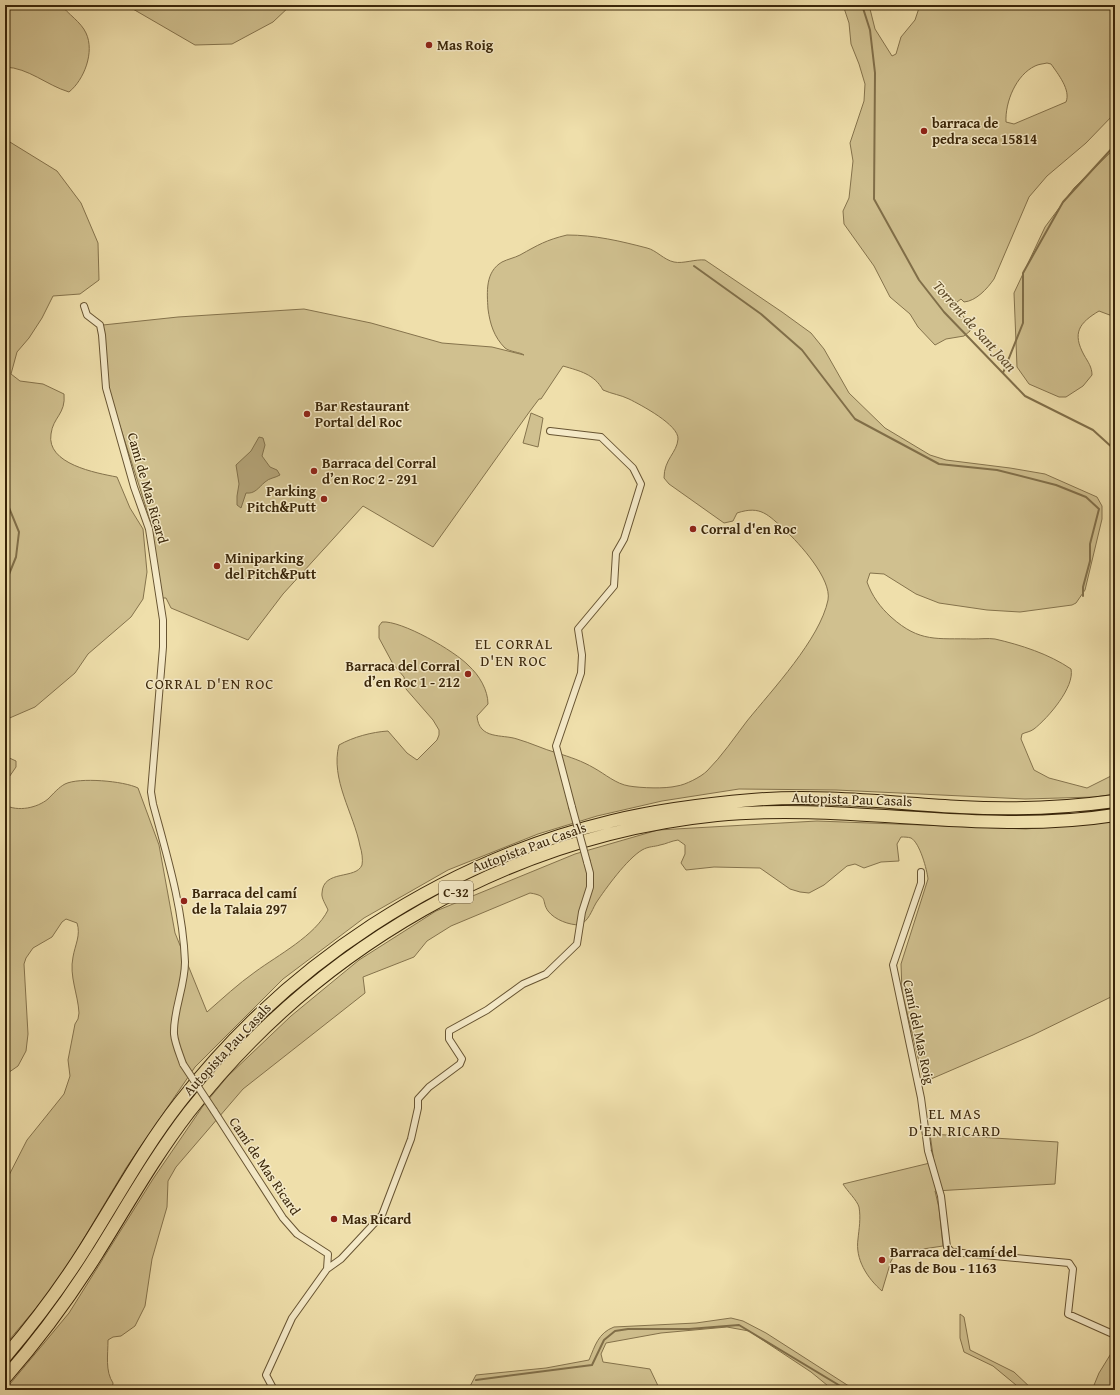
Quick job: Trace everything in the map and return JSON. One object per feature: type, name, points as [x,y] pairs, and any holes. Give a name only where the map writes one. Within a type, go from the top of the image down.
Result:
[{"type":"highway","name":"Autopista Pau Casals","points":[[5,1357],[60,1288],[134,1169],[181,1101],[235,1040],[279,996],[326,957],[395,911],[449,881],[536,844],[610,821],[659,811],[717,803],[757,799],[802,798],[965,807],[1040,808],[1115,801]]},
{"type":"highway","name":"Autopista Pau Casals","points":[[5,1378],[70,1296],[168,1141],[190,1111],[239,1054],[281,1012],[357,952],[399,923],[467,886],[534,858],[601,837],[646,827],[714,816],[804,812],[963,820],[1035,821],[1115,815]]},
{"type":"street","name":"Camí de Mas Ricard","points":[[84,306],[87,316],[100,325],[106,388],[134,487],[149,529],[163,620],[163,647],[151,792],[173,877],[180,915],[184,974],[175,1017],[174,1035],[183,1064],[283,1218],[298,1234],[328,1254],[328,1269]]},
{"type":"street","points":[[274,1390],[266,1375],[292,1318],[328,1269],[341,1259],[382,1215],[411,1139],[418,1108],[418,1099],[429,1088],[460,1064],[462,1059],[449,1039],[449,1031],[487,1010],[523,984],[546,974],[578,944],[582,912],[590,887],[590,873],[556,746],[581,673],[582,655],[578,629],[614,586],[616,553],[624,539],[641,484],[633,468],[601,437],[550,431]]},
{"type":"street","name":"Camí del Mas Roig","points":[[921,872],[921,883],[893,965],[921,1098],[928,1151],[941,1196],[947,1247],[952,1252],[1069,1263],[1073,1269],[1068,1314],[1115,1335]]},
{"type":"shaded area","points":[[5,5],[61,5],[84,29],[88,40],[89,57],[79,80],[69,92],[22,70],[5,67]]},
{"type":"shaded area","points":[[126,5],[291,5],[273,22],[232,44],[195,45]]},
{"type":"shaded area","points":[[843,5],[869,5],[875,29],[892,56],[896,54],[901,37],[915,20],[920,5],[1115,5],[1115,113],[1086,143],[1047,176],[1029,197],[994,279],[988,287],[973,299],[964,302],[961,299],[957,302],[959,310],[971,327],[970,331],[964,336],[946,339],[935,345],[918,327],[910,314],[890,297],[874,266],[844,224],[843,211],[849,198],[853,161],[850,143],[864,101],[865,84],[851,44],[849,23]],"holes":[[[1047,63],[1051,64],[1060,77],[1067,92],[1066,102],[1014,124],[1006,122],[1007,106],[1017,82],[1028,70],[1036,65]]]},
{"type":"shaded area","points":[[5,139],[57,171],[81,203],[98,243],[99,280],[80,294],[53,296],[42,318],[29,338],[17,352],[11,374],[20,381],[43,384],[64,394],[63,406],[54,423],[51,434],[52,444],[56,453],[64,460],[86,470],[117,477],[130,508],[143,529],[147,572],[143,599],[131,617],[88,654],[75,673],[35,707],[5,720]]},
{"type":"shaded area","points":[[1115,148],[1115,317],[1099,311],[1082,324],[1078,335],[1078,341],[1091,367],[1092,375],[1083,386],[1066,397],[1059,397],[1029,384],[1017,367],[1014,293],[1045,227],[1074,188]]},
{"type":"shaded area","points":[[567,235],[597,237],[637,245],[650,249],[674,262],[705,260],[811,333],[824,349],[849,393],[885,428],[930,455],[946,460],[1045,474],[1097,497],[1102,506],[1102,519],[1085,590],[1076,603],[1072,605],[1020,612],[987,610],[939,603],[916,594],[884,574],[870,573],[867,582],[874,597],[891,617],[901,625],[920,635],[939,638],[995,639],[1034,651],[1054,659],[1071,669],[1069,684],[1059,702],[1040,724],[1032,730],[1022,734],[1021,739],[1034,770],[1049,778],[1087,788],[1115,774],[1115,794],[1095,797],[1025,799],[836,790],[739,789],[662,801],[597,816],[538,834],[448,870],[364,918],[283,979],[195,1067],[126,1168],[57,1283],[5,1345],[5,1183],[27,1140],[64,1094],[70,1076],[68,1060],[75,1024],[79,1013],[72,971],[73,957],[78,936],[78,927],[77,923],[66,919],[62,922],[52,937],[33,948],[26,958],[24,964],[28,1034],[26,1051],[18,1066],[5,1075],[5,805],[21,809],[33,807],[44,802],[65,784],[72,782],[91,780],[102,781],[123,783],[138,788],[159,845],[175,933],[207,1012],[243,981],[305,937],[322,919],[328,910],[322,897],[324,886],[328,881],[334,878],[359,870],[362,865],[362,853],[357,834],[340,783],[337,758],[339,745],[363,735],[388,731],[407,753],[417,760],[437,740],[439,730],[433,720],[406,689],[404,677],[393,664],[379,638],[379,626],[382,622],[402,626],[414,631],[440,645],[462,660],[473,670],[482,683],[488,699],[488,704],[477,716],[479,724],[487,733],[517,739],[576,759],[624,785],[653,788],[666,788],[680,785],[697,778],[707,771],[794,664],[815,631],[828,600],[828,591],[820,572],[806,552],[791,536],[769,516],[758,511],[752,510],[737,513],[733,521],[724,523],[669,484],[664,478],[666,466],[678,439],[677,434],[672,428],[658,416],[635,402],[603,390],[595,380],[586,374],[563,366],[541,399],[539,399],[530,411],[433,547],[363,506],[283,594],[248,640],[171,608],[166,598],[158,598],[151,523],[105,379],[103,325],[178,317],[304,309],[371,323],[442,343],[492,347],[524,355],[505,348],[493,330],[488,309],[488,283],[492,271],[502,262],[548,241]]},
{"type":"shaded area","points":[[531,413],[543,418],[538,447],[523,443]]},
{"type":"shaded area","points":[[259,437],[263,438],[265,445],[262,456],[270,467],[277,470],[280,475],[270,479],[254,492],[246,493],[241,508],[237,505],[239,484],[236,465],[251,451]]},
{"type":"shaded area","points":[[5,756],[16,761],[16,767],[5,783]]},
{"type":"shaded area","points":[[817,821],[1026,829],[1115,821],[1115,995],[1033,1035],[924,1082],[902,992],[901,964],[928,879],[925,863],[917,845],[911,838],[901,837],[897,844],[899,861],[881,862],[864,868],[855,864],[847,866],[824,885],[809,893],[790,889],[760,868],[714,867],[686,870],[681,863],[685,854],[685,845],[678,840],[647,848],[636,854],[623,867],[600,897],[588,918],[580,925],[567,923],[554,917],[548,911],[542,897],[530,893],[451,926],[427,941],[414,957],[363,977],[365,993],[243,1089],[176,1167],[168,1181],[167,1207],[152,1259],[145,1306],[135,1326],[121,1336],[113,1337],[108,1340],[107,1357],[110,1378],[113,1383],[112,1390],[5,1390],[69,1313],[153,1179],[203,1106],[228,1076],[291,1016],[359,960],[436,911],[575,854],[658,830]]},
{"type":"shaded area","points":[[930,1134],[1058,1142],[1055,1184],[935,1191],[939,1208],[943,1246],[896,1253],[891,1261],[882,1291],[867,1274],[860,1261],[858,1254],[860,1219],[859,1207],[843,1184],[934,1162]]},
{"type":"shaded area","points":[[960,1314],[964,1317],[970,1350],[1014,1372],[1033,1390],[1022,1390],[993,1366],[964,1352],[960,1338]]},
{"type":"shaded area","points":[[731,1318],[743,1321],[766,1333],[855,1390],[833,1390],[811,1372],[749,1331],[727,1327],[661,1333],[606,1343],[601,1354],[603,1362],[650,1369],[660,1390],[468,1390],[476,1375],[546,1368],[589,1360],[595,1345],[601,1336],[614,1327],[696,1323]]},
{"type":"shaded area","points":[[1115,1347],[1115,1390],[1092,1390],[1099,1373]]},
{"type":"waterway","name":"Torrent de Sant Joan","points":[[862,5],[870,30],[875,73],[874,199],[919,280],[944,312],[1025,396],[1093,430],[1115,450]]},
{"type":"waterway","points":[[1003,373],[1023,323],[1023,273],[1063,202],[1115,145]]},
{"type":"waterway","points":[[694,266],[761,314],[802,350],[855,419],[939,464],[997,470],[1056,485],[1086,497],[1099,509],[1090,544],[1090,561],[1083,587],[1083,596]]},
{"type":"waterway","points":[[5,498],[19,532],[16,557],[5,584]]},
{"type":"waterway","points":[[476,1380],[592,1365],[604,1340],[615,1331],[628,1329],[689,1329],[739,1325],[847,1390]]},
{"type":"place","name":"Mas Roig","points":[[429,45]]},
{"type":"place","name":"barraca de pedra seca 15814","points":[[924,131]]},
{"type":"place","name":"Bar Restaurant Portal del Roc","points":[[307,414]]},
{"type":"place","name":"Barraca del Corral d’en Roc 2 - 291","points":[[314,471]]},
{"type":"place","name":"Parking Pitch&Putt","points":[[324,499]]},
{"type":"place","name":"Corral d'en Roc","points":[[693,529]]},
{"type":"place","name":"Miniparking del Pitch&Putt","points":[[217,566]]},
{"type":"place","name":"Barraca del Corral d’en Roc 1 - 212","points":[[468,674]]},
{"type":"place","name":"Barraca del camí de la Talaia 297","points":[[184,901]]},
{"type":"place","name":"Mas Ricard","points":[[334,1219]]},
{"type":"place","name":"Barraca del camí del Pas de Bou - 1163","points":[[882,1260]]},
{"type":"district","name":"EL CORRAL D'EN ROC","points":[[514,652]]},
{"type":"district","name":"CORRAL D'EN ROC","points":[[210,683]]},
{"type":"district","name":"EL MAS D'EN RICARD","points":[[955,1122]]}]
